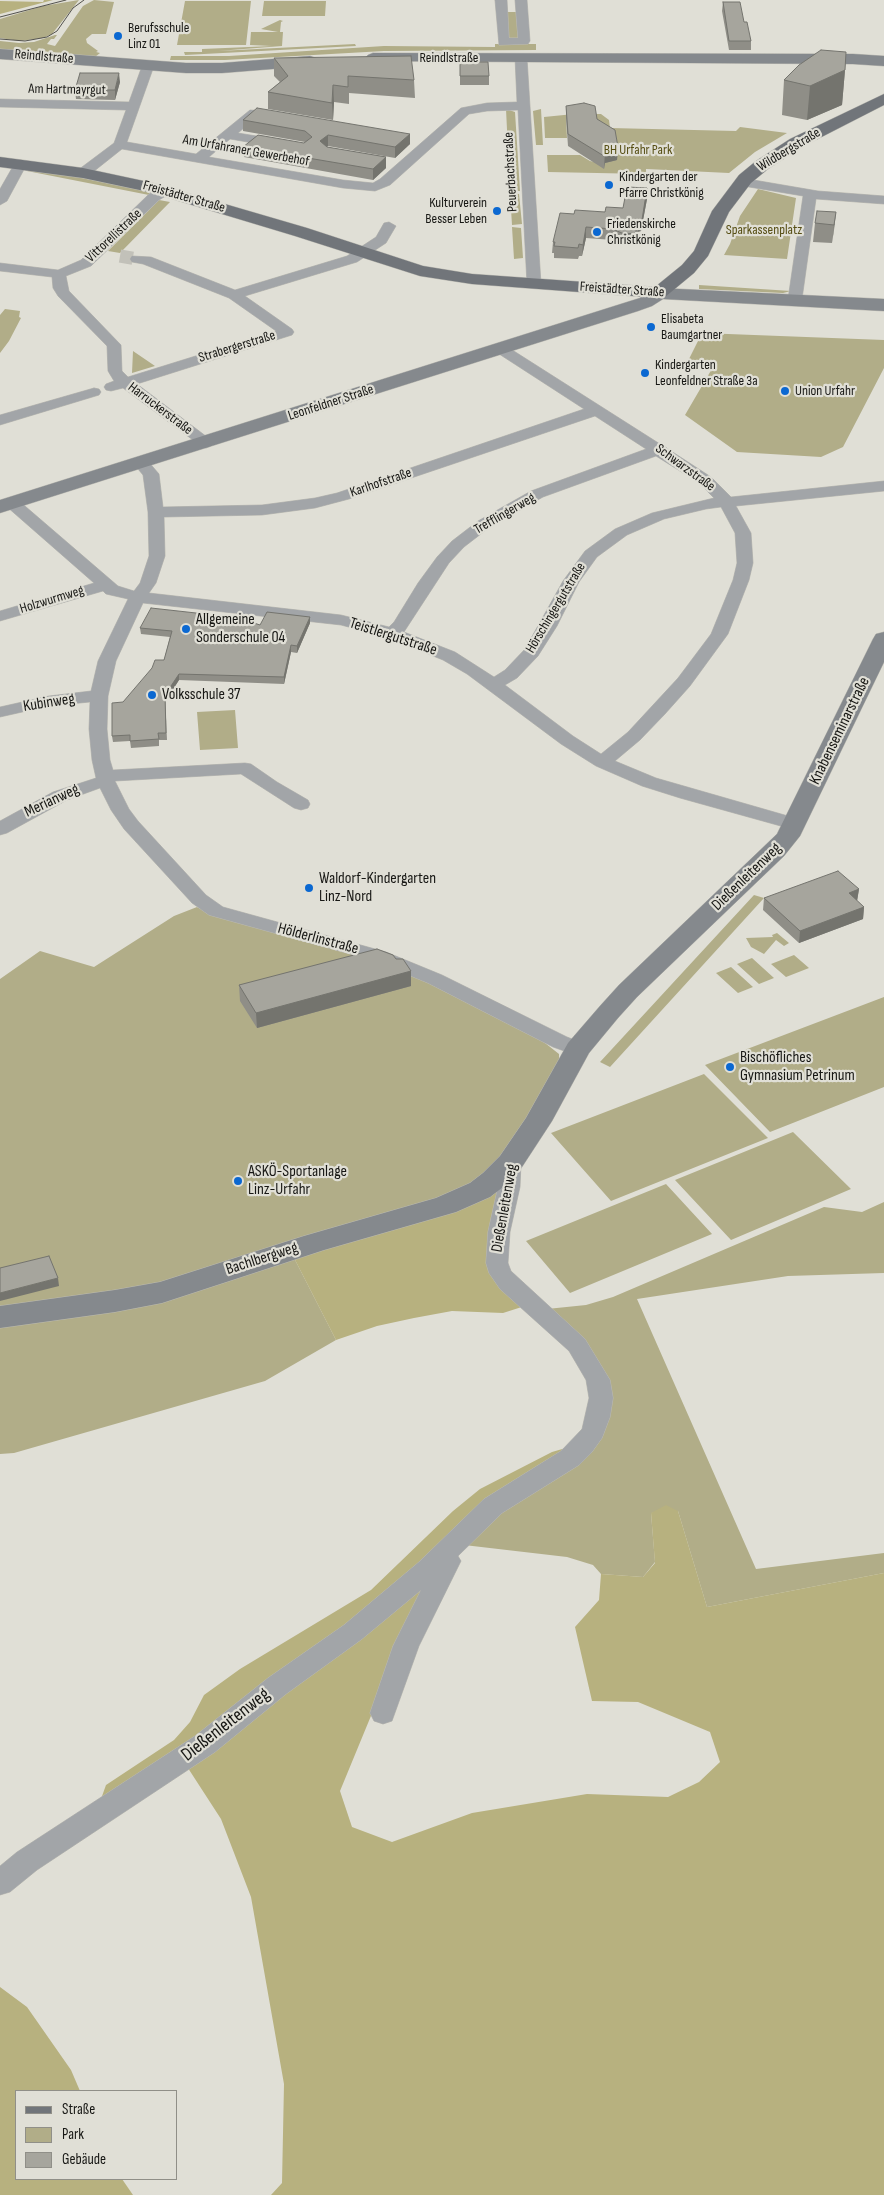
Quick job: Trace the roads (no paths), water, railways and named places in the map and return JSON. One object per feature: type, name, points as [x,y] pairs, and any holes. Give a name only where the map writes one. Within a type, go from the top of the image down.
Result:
[{"type":"main road","name":"Wildbergstraße","points":[[659,293],[678,278],[699,256],[708,243],[721,210],[742,182],[762,165],[796,143],[884,99]]},
{"type":"main road","name":"Freistädter Straße","points":[[0,162],[83,173],[164,191],[404,267],[437,274],[534,284],[659,293]]},
{"type":"main road","points":[[603,289],[618,300],[619,311]]},
{"type":"street","points":[[501,5],[521,5],[524,41],[503,42],[501,5]]},
{"type":"street","name":"Reindlstraße","points":[[0,54],[148,66],[222,68],[327,60]]},
{"type":"street","name":"Peuerbachstraße","points":[[521,58],[534,284]]},
{"type":"street","name":"Reindlstraße","points":[[361,59],[884,59]]},
{"type":"street","points":[[83,173],[120,144],[148,66]]},
{"type":"street","name":"Am Hartmayrgut","points":[[0,103],[133,106]]},
{"type":"street","points":[[385,162],[404,165],[465,111],[487,107],[524,106]]},
{"type":"street","points":[[199,158],[254,113],[283,118]]},
{"type":"street","points":[[228,135],[296,146]]},
{"type":"street","points":[[409,139],[429,142]]},
{"type":"street","name":"Am Urfahraner Gewerbehof","points":[[120,144],[366,188],[380,186],[404,165]]},
{"type":"street","points":[[0,200],[21,164]]},
{"type":"street","points":[[742,182],[810,194],[884,200]]},
{"type":"street","name":"Vittorellistraße","points":[[59,274],[82,266],[105,254],[153,198],[164,191]]},
{"type":"street","points":[[795,300],[810,194]]},
{"type":"street","points":[[138,258],[234,295],[352,259],[381,240],[389,226]]},
{"type":"street","points":[[0,267],[59,274]]},
{"type":"street","name":"Harruckerstraße","points":[[59,274],[60,288],[63,294],[114,345],[117,384],[206,443]]},
{"type":"street","name":"Freistädter Straße","points":[[659,293],[884,306]]},
{"type":"street","name":"Leonfeldner Straße","points":[[6,505],[619,311],[646,302],[659,293]]},
{"type":"street","name":"Strabergerstraße","points":[[117,384],[287,332],[234,295]]},
{"type":"street","name":"Schwarzstraße","points":[[501,349],[705,480],[726,501],[742,532],[745,547],[745,563],[734,601],[720,632],[684,682],[659,710],[634,736],[602,762]]},
{"type":"street","points":[[0,420],[94,392]]},
{"type":"street","name":"Karlhofstraße","points":[[156,512],[262,510],[315,503],[342,496],[597,410]]},
{"type":"street","name":"Trefflingerweg","points":[[392,633],[401,625],[426,583],[443,560],[458,544],[484,524],[538,494],[660,450]]},
{"type":"street","name":"Hölderlinstraße","points":[[141,463],[151,471],[156,512],[157,556],[148,584],[114,642],[99,696],[99,746],[105,778],[120,810],[146,844],[199,899],[216,911],[379,956],[435,979],[560,1042],[578,1049]]},
{"type":"street","name":"Hörschingergutstraße","points":[[494,684],[511,674],[532,652],[548,626],[571,581],[590,554],[636,524],[681,510],[726,501],[884,486]]},
{"type":"street","name":"Teistlergutstraße","points":[[6,505],[104,585],[125,595],[316,616],[367,625],[392,633],[449,656],[494,684],[567,740],[602,762],[649,782],[795,824]]},
{"type":"street","name":"Holzwurmweg","points":[[0,616],[104,585]]},
{"type":"street","name":"Knabenseminarstraße","points":[[795,824],[882,647]]},
{"type":"street","name":"Kubinweg","points":[[0,712],[49,701],[99,696]]},
{"type":"street","points":[[105,778],[245,768],[270,786],[301,804]]},
{"type":"street","name":"Merianweg","points":[[0,828],[60,796],[105,778]]},
{"type":"street","name":"Dießenleitenweg","points":[[0,1883],[27,1861],[144,1786],[205,1744],[277,1686],[353,1632],[443,1555],[493,1506],[570,1458],[583,1446],[593,1432],[601,1398],[598,1380],[590,1363],[577,1344],[508,1283],[500,1273],[496,1263],[498,1242],[509,1187],[510,1163],[538,1121],[578,1049],[628,991],[776,851],[795,824]]},
{"type":"street","name":"Bachlbergweg","points":[[0,1318],[138,1297],[188,1284],[314,1243],[446,1205],[480,1190],[510,1163]]},
{"type":"street","points":[[383,1713],[406,1646],[448,1561],[443,1555]]},
{"type":"tunnel","points":[[120,256],[137,259]]},
{"type":"tram line","points":[[0,17],[66,0]]},
{"type":"tram line","points":[[0,39],[25,41],[47,37],[57,31],[73,8],[84,0]]},
{"type":"place","name":"Berufsschule Linz 01","points":[[118,36]]},
{"type":"place","name":"Kindergarten der Pfarre Christkönig","points":[[609,185]]},
{"type":"place","name":"Kulturverein Besser Leben","points":[[497,211]]},
{"type":"place","name":"Friedenskirche Christkönig","points":[[597,232]]},
{"type":"place","name":"Elisabeta Baumgartner","points":[[651,327]]},
{"type":"place","name":"Kindergarten Leonfeldner Straße 3a","points":[[645,373]]},
{"type":"place","name":"Union Urfahr","points":[[785,391]]},
{"type":"place","name":"Allgemeine Sonderschule 04","points":[[186,629]]},
{"type":"place","name":"Volksschule 37","points":[[152,695]]},
{"type":"place","name":"Waldorf-Kindergarten Linz-Nord","points":[[309,888]]},
{"type":"place","name":"Bischöfliches Gymnasium Petrinum","points":[[730,1067]]},
{"type":"place","name":"ASKÖ-Sportanlage Linz-Urfahr","points":[[238,1181]]},
{"type":"park label","name":"BH Urfahr Park","points":[[638,150]]},
{"type":"park label","name":"Sparkassenplatz","points":[[764,230]]}]
